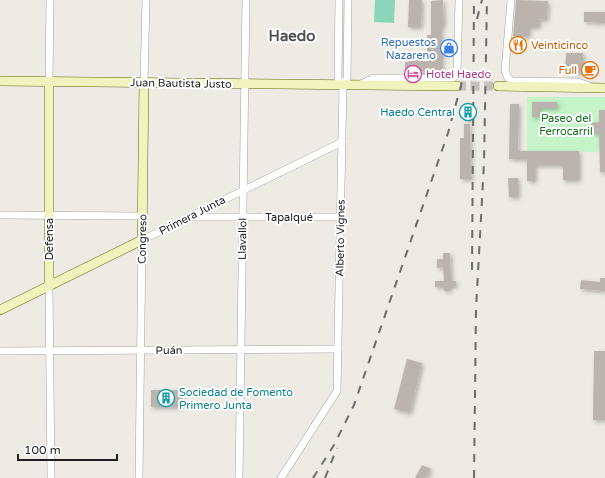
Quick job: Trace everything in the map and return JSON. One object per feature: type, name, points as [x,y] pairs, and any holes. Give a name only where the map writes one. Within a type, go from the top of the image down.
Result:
[{"type":"street","name":"Defensa","points":[[50,0],[48,216],[51,350],[51,478]]},
{"type":"street","name":"Congreso","points":[[139,478],[146,0]]},
{"type":"street","name":"Llavallol","points":[[239,478],[246,0]]},
{"type":"street","name":"Alberto Vignes","points":[[339,0],[338,79],[343,84]]},
{"type":"street","name":"Alberto Vignes","points":[[281,478],[337,391],[343,84],[347,78],[348,0]]},
{"type":"street","points":[[455,82],[457,72],[459,0]]},
{"type":"street","points":[[511,0],[505,71],[508,78],[512,80],[578,82],[595,88]]},
{"type":"street","name":"Juan Bautista Justo","points":[[361,84],[374,78],[455,82]]},
{"type":"street","name":"Juan Bautista Justo","points":[[0,81],[343,84],[455,82]]},
{"type":"street","points":[[498,86],[605,88]]},
{"type":"street","name":"Primera Junta","points":[[0,310],[243,189],[342,142]]},
{"type":"street","points":[[0,215],[142,216]]},
{"type":"street","name":"Tapalqué","points":[[189,216],[340,217]]},
{"type":"street","name":"Puán","points":[[0,351],[338,349]]},
{"type":"green space","points":[[341,0],[345,0],[343,78],[341,78]]},
{"type":"green space","points":[[375,0],[395,0],[394,23],[374,22]]},
{"type":"green space","name":"Paseo del Ferrocarril","points":[[527,97],[605,97],[605,110],[599,111],[599,152],[527,151]]},
{"type":"building","points":[[409,0],[422,0],[421,27],[408,27]]},
{"type":"building","points":[[443,0],[444,26],[441,26],[441,43],[449,43],[448,51],[442,52],[442,73],[413,71],[413,73],[405,73],[405,62],[409,62],[409,60],[427,61],[427,35],[431,35],[431,1]]},
{"type":"building","points":[[516,0],[548,1],[547,20],[539,19],[539,27],[529,27],[529,36],[513,36]]},
{"type":"building","points":[[584,12],[605,12],[605,23],[584,22]]},
{"type":"building","points":[[566,53],[583,53],[583,73],[565,73]]},
{"type":"building","points":[[532,102],[557,102],[557,108],[539,108],[539,117],[532,117]]},
{"type":"building","name":"Haedo Central","points":[[465,104],[471,104],[471,120],[465,120]]},
{"type":"building","points":[[510,104],[519,104],[518,151],[579,151],[579,180],[563,180],[563,165],[535,165],[535,181],[527,181],[527,159],[509,159]]},
{"type":"building","points":[[599,110],[605,110],[605,172],[600,172],[599,133],[591,133],[591,123],[599,122]]},
{"type":"building","points":[[464,124],[470,124],[471,179],[460,179],[460,138],[464,138]]},
{"type":"building","points":[[508,178],[518,178],[518,197],[509,197]]},
{"type":"building","points":[[443,253],[450,253],[451,281],[456,281],[456,286],[450,286],[450,291],[444,291],[444,287],[435,287],[435,281],[444,281],[443,267],[437,268],[437,259],[443,259]]},
{"type":"building","points":[[600,278],[605,278],[605,291],[580,289],[581,280],[600,282]]},
{"type":"building","points":[[594,351],[605,351],[605,420],[593,420]]},
{"type":"building","points":[[407,359],[422,363],[410,413],[394,409]]},
{"type":"building","name":"Sociedad de Fomento Primero Junta","points":[[151,390],[182,390],[181,407],[151,407]]},
{"type":"building","points":[[422,465],[431,469],[426,478],[415,478]]},
{"type":"tunnel","points":[[457,86],[498,86]]},
{"type":"railway","points":[[472,270],[474,0]]},
{"type":"railway","points":[[477,19],[482,0]]},
{"type":"railway","points":[[474,478],[476,309],[484,163],[487,0]]},
{"type":"railway","points":[[313,478],[334,445],[354,405],[448,133],[463,78]]},
{"type":"railway","points":[[325,478],[337,448]]},
{"type":"place","name":"Veinticinco","points":[[518,45]]},
{"type":"place","name":"Repuestos Nazareno","points":[[449,48]]},
{"type":"place","name":"Full","points":[[590,70]]},
{"type":"place","name":"Hotel Haedo","points":[[413,74]]},
{"type":"place","name":"Haedo Central","points":[[468,112]]},
{"type":"place","name":"Sociedad de Fomento Primero Junta","points":[[166,398]]},
{"type":"district","name":"Haedo","points":[[292,36]]}]
